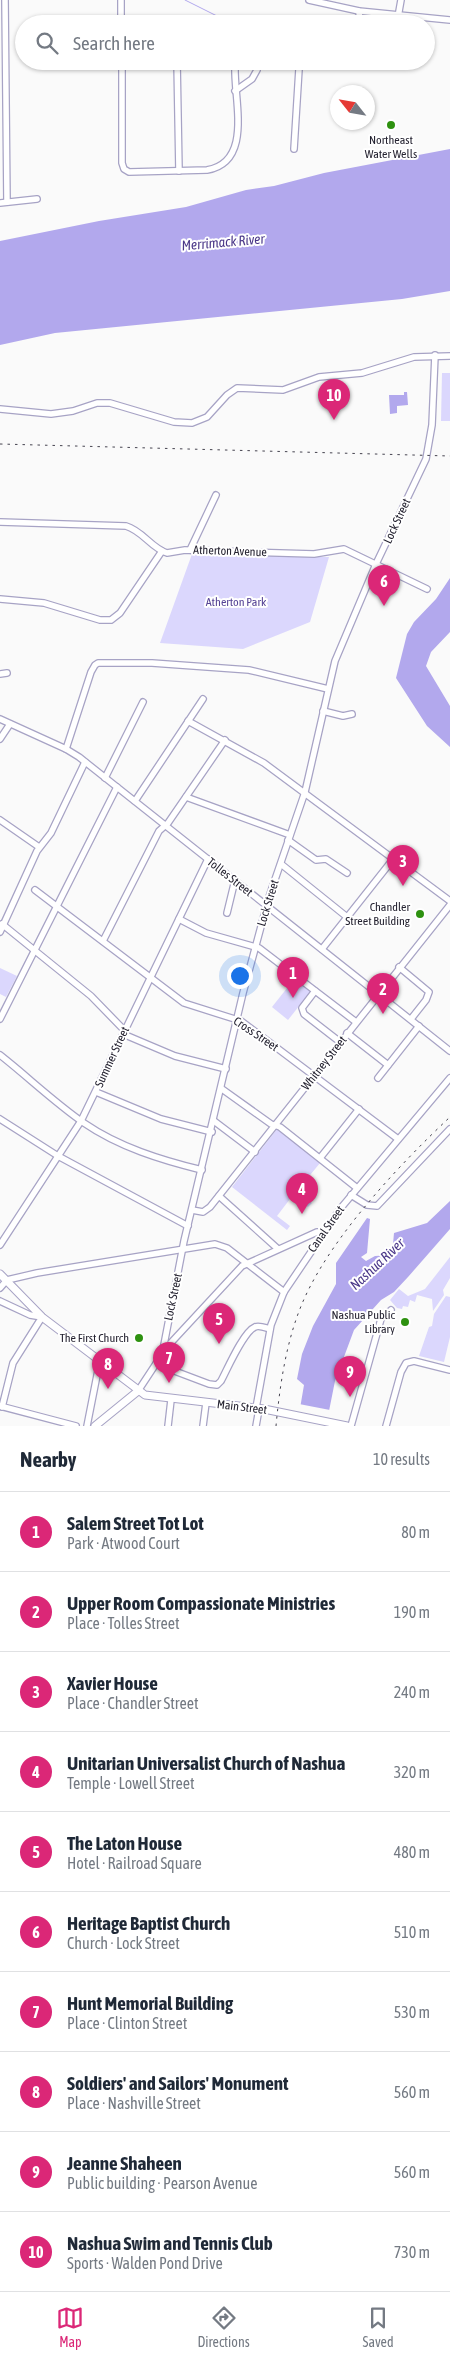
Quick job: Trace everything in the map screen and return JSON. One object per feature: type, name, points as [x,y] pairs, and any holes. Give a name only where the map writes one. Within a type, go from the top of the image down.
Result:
[{"type":"main road","points":[[0,1274],[42,1317],[138,1391],[95,1426]]},
{"type":"main road","name":"Main Street","points":[[138,1391],[151,1397],[257,1408],[347,1426]]},
{"type":"street","points":[[5,0],[7,202]]},
{"type":"street","points":[[121,0],[121,15]]},
{"type":"street","points":[[309,0],[385,15]]},
{"type":"street","points":[[398,15],[401,0]]},
{"type":"street","points":[[359,11],[359,15]]},
{"type":"street","points":[[435,19],[450,20]]},
{"type":"street","points":[[122,70],[124,169],[129,172],[214,169],[231,156],[237,142],[235,70]]},
{"type":"street","points":[[177,70],[179,171]]},
{"type":"street","points":[[236,91],[255,77],[257,70]]},
{"type":"street","points":[[294,149],[299,70]]},
{"type":"street","points":[[0,203],[37,199]]},
{"type":"street","points":[[0,409],[51,414],[73,411],[97,403],[110,403],[163,419],[192,422],[207,417],[227,395],[237,388],[289,389],[319,377],[362,373],[402,360],[435,355],[450,356]]},
{"type":"street","name":"Lock Street","points":[[162,1355],[183,1248],[212,1132],[237,1018],[267,906],[305,792],[328,689],[346,632],[422,467],[430,443],[435,355]]},
{"type":"street","points":[[190,550],[216,495]]},
{"type":"street","points":[[0,522],[126,526],[140,532],[162,552],[120,613],[111,620],[96,620],[44,603],[0,599]]},
{"type":"street","name":"Atherton Avenue","points":[[162,552],[170,553],[190,550],[314,554],[342,549],[428,589]]},
{"type":"street","points":[[66,749],[95,665],[152,663],[249,670],[328,689]]},
{"type":"street","points":[[135,801],[203,699]]},
{"type":"street","points":[[105,778],[143,702]]},
{"type":"street","points":[[323,711],[343,716],[352,714]]},
{"type":"street","name":"Tolles Street","points":[[0,720],[66,749],[85,762],[450,1051]]},
{"type":"street","points":[[188,721],[249,753],[305,792],[450,900]]},
{"type":"street","points":[[0,738],[10,724]]},
{"type":"street","points":[[103,941],[159,830],[186,797],[225,740]]},
{"type":"street","points":[[0,932],[2,924],[39,847],[51,833],[85,762]]},
{"type":"street","points":[[0,1019],[117,787]]},
{"type":"street","points":[[186,797],[289,838],[316,860],[326,859],[347,873]]},
{"type":"street","points":[[0,820],[39,847]]},
{"type":"street","points":[[322,949],[394,858]]},
{"type":"street","name":"Summer Street","points":[[0,1245],[81,1121],[208,860]]},
{"type":"street","points":[[281,864],[347,917]]},
{"type":"street","points":[[227,913],[235,880]]},
{"type":"street","name":"Cross Street","points":[[36,890],[189,1006],[237,1018],[398,1139]]},
{"type":"street","name":"Whitney Street","points":[[192,1210],[206,1211],[219,1196],[450,904]]},
{"type":"street","points":[[179,919],[206,932],[255,946],[356,1022]]},
{"type":"street","points":[[2,924],[91,996],[124,1032],[175,1056],[226,1069]]},
{"type":"street","points":[[399,967],[428,992],[426,1000],[411,1019]]},
{"type":"street","points":[[315,991],[302,1008],[304,1014],[340,1042]]},
{"type":"street","points":[[378,1078],[420,1026]]},
{"type":"street","points":[[347,1033],[388,1065]]},
{"type":"street","points":[[0,1055],[81,1121],[110,1138],[150,1156],[202,1170]]},
{"type":"street","name":"Canal Street","points":[[256,1426],[257,1408],[270,1329],[276,1307],[284,1292],[351,1195],[450,1078]]},
{"type":"street","points":[[222,1089],[280,1127],[357,1188]]},
{"type":"street","points":[[96,1092],[161,1119],[212,1132]]},
{"type":"street","points":[[320,1158],[359,1110]]},
{"type":"street","points":[[0,1119],[58,1156],[188,1226]]},
{"type":"street","points":[[214,1121],[254,1152]]},
{"type":"street","points":[[351,1195],[367,1205],[377,1206],[450,1129]]},
{"type":"street","points":[[219,1196],[278,1248]]},
{"type":"street","points":[[138,1391],[162,1355],[245,1263],[318,1232],[323,1233]]},
{"type":"street","points":[[0,1288],[6,1280],[37,1273],[183,1248],[218,1244],[227,1248],[284,1292]]},
{"type":"street","points":[[0,1301],[30,1315],[42,1317],[14,1364],[1,1407],[76,1426]]},
{"type":"street","points":[[352,1426],[381,1319],[390,1310]]},
{"type":"street","points":[[156,1364],[211,1385],[220,1383],[232,1358],[253,1328],[258,1326],[270,1329]]},
{"type":"street","points":[[87,1426],[100,1360]]},
{"type":"street","points":[[386,1426],[401,1372],[406,1363],[414,1361],[450,1370]]},
{"type":"street","points":[[168,1426],[171,1400]]},
{"type":"street","points":[[203,1426],[206,1403]]},
{"type":"green space","points":[[442,373],[450,373],[450,421],[441,421]]},
{"type":"green space","name":"Atherton Park","points":[[192,554],[329,557],[310,622],[243,649],[160,643]]},
{"type":"green space","points":[[0,968],[17,976],[6,997],[0,994]]},
{"type":"green space","points":[[295,978],[311,991],[288,1020],[272,1007]]},
{"type":"green space","points":[[277,1129],[320,1163],[297,1191],[312,1203],[308,1207],[296,1198],[290,1199],[277,1216],[290,1226],[287,1230],[232,1187]]},
{"type":"green space","points":[[450,1257],[450,1278],[443,1290],[444,1295],[433,1311],[432,1299],[417,1295],[415,1302],[410,1300],[408,1307],[403,1306],[402,1309],[397,1308],[390,1300],[399,1289],[408,1296],[425,1289]]},
{"type":"green space","points":[[446,1296],[450,1297],[450,1337],[444,1362],[419,1356],[429,1327],[432,1326],[434,1314]]},
{"type":"water","name":"Merrimack River","points":[[450,149],[450,291],[402,299],[55,333],[0,345],[0,241],[99,221],[186,207],[246,190],[274,186],[324,173]]},
{"type":"water","points":[[404,392],[407,392],[408,405],[397,406],[397,413],[390,414],[389,395],[404,395]]},
{"type":"water","points":[[450,578],[450,632],[431,652],[426,666],[450,706],[450,747],[427,726],[396,678],[407,634],[414,622],[436,599]]},
{"type":"water","name":"Nashua River","points":[[450,1201],[450,1229],[394,1292],[381,1300],[354,1330],[335,1381],[326,1426],[297,1426],[304,1385],[297,1379],[302,1354],[313,1326],[336,1284],[336,1263],[367,1218],[370,1219],[367,1253],[361,1257],[366,1261],[375,1256],[392,1255],[394,1233],[427,1223]]},
{"type":"pier","points":[[299,1404],[330,1410],[327,1426],[295,1426]]},
{"type":"waterway","points":[[185,0],[215,15]]},
{"type":"railway","points":[[0,444],[450,456]]},
{"type":"railway","points":[[276,1426],[282,1377],[293,1328],[305,1297],[318,1273],[350,1225],[370,1201],[410,1156],[450,1117]]},
{"type":"place","name":"Northeast Water Wells","points":[[391,125]]},
{"type":"place","name":"Nashua Swim and Tennis Club","points":[[334,420]]},
{"type":"place","name":"Heritage Baptist Church","points":[[384,606]]},
{"type":"place","name":"Xavier House","points":[[403,886]]},
{"type":"place","name":"Chandler Street Building","points":[[420,914]]},
{"type":"place","name":"Salem Street Tot Lot","points":[[293,998]]},
{"type":"place","name":"Upper Room Compassionate Ministries","points":[[383,1014]]},
{"type":"place","name":"Unitarian Universalist Church of Nashua","points":[[302,1214]]},
{"type":"place","name":"Nashua Public Library","points":[[405,1322]]},
{"type":"place","name":"The First Church","points":[[139,1338]]},
{"type":"place","name":"The Laton House","points":[[219,1344]]},
{"type":"place","name":"Hunt Memorial Building","points":[[169,1383]]},
{"type":"place","name":"Soldiers' and Sailors' Monument","points":[[108,1389]]},
{"type":"place","name":"Jeanne Shaheen","points":[[350,1397]]}]
